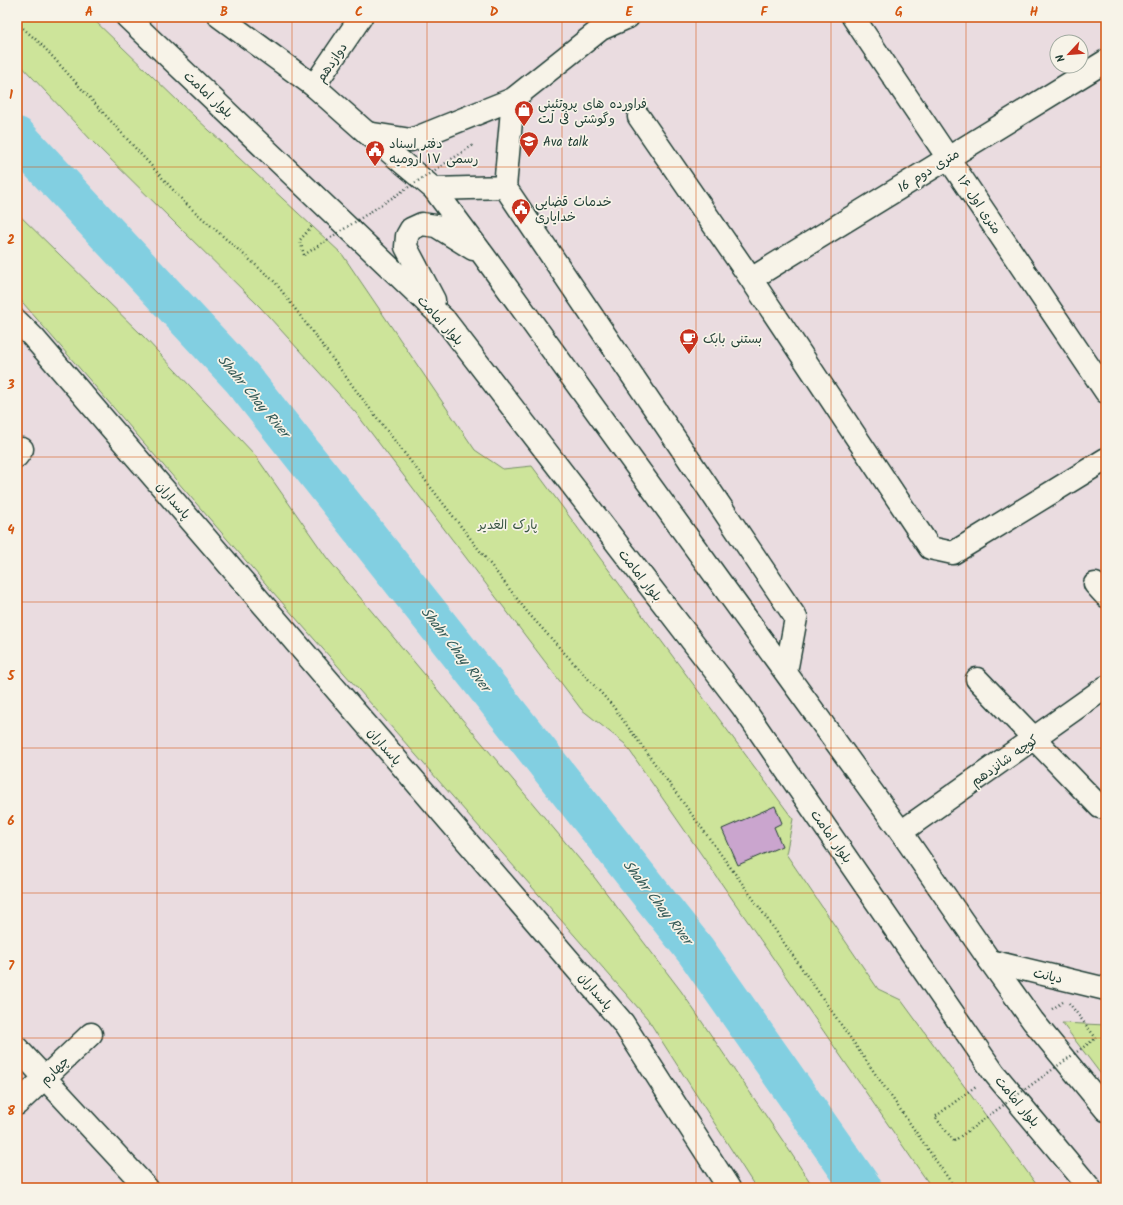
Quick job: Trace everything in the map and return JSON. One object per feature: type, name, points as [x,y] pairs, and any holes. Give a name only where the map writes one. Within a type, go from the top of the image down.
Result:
[{"type":"main road","name":"بلوار امامت","points":[[127,17],[445,320],[742,706],[994,1073],[1090,1188]]},
{"type":"main road","points":[[220,17],[314,86],[434,189],[786,672],[901,832],[1033,1021],[1106,1110]]},
{"type":"main road","name":"دوازدهم","points":[[314,86],[361,17]]},
{"type":"main road","points":[[367,133],[411,140],[513,99],[603,23],[628,17]]},
{"type":"main road","name":"۱۶ متری اول","points":[[853,17],[949,157],[1106,392]]},
{"type":"main road","name":"16 متری دوم","points":[[751,279],[1106,61]]},
{"type":"main road","points":[[513,99],[505,187],[796,618],[786,672]]},
{"type":"main road","points":[[639,118],[751,279],[930,548],[953,553],[1106,459]]},
{"type":"main road","points":[[434,189],[505,187]]},
{"type":"main road","points":[[445,320],[406,248],[406,236],[411,229],[422,224],[436,226],[484,256]]},
{"type":"main road","name":"پاسداران","points":[[17,321],[39,343],[623,1023],[729,1188]]},
{"type":"main road","points":[[977,679],[1100,807]]},
{"type":"main road","name":"کوچه شانزدهم","points":[[901,832],[1106,687]]},
{"type":"main road","name":"دیانت","points":[[990,961],[1106,989]]},
{"type":"main road","name":"چهارم","points":[[17,1104],[91,1034]]},
{"type":"main road","points":[[17,1048],[147,1188]]},
{"type":"path","points":[[17,23],[41,44],[185,203],[275,282],[364,401],[528,613],[612,705],[752,897],[956,1188]]},
{"type":"path","points":[[312,226],[300,240],[304,255],[475,144]]},
{"type":"path","points":[[994,1073],[935,1117],[954,1141],[1096,1038],[1066,1000]]},
{"type":"green space","name":"پارک الغدیر","points":[[17,17],[91,17],[180,103],[342,254],[475,450],[503,469],[532,466],[793,819],[786,854],[878,989],[901,1000],[1039,1188],[932,1188],[625,744],[581,709],[356,413],[260,307],[92,141],[17,61]]},
{"type":"green space","points":[[17,213],[143,336],[255,455],[327,558],[591,873],[681,991],[814,1188],[756,1188],[647,1018],[272,591],[17,296]]},
{"type":"green space","points":[[1062,1023],[1106,1025],[1106,1069],[1103,1077]]},
{"type":"building","points":[[775,806],[782,823],[774,827],[782,846],[738,865],[722,829]]},
{"type":"waterway","name":"Shahr Chay River","points":[[17,137],[242,378],[696,951],[862,1188]]},
{"type":"place","name":"فراورده های پروتئینی و‌گوشتی فی لت","points":[[524,127]]},
{"type":"place","name":"Ava talk","points":[[529,158]]},
{"type":"place","name":"دفتر اسناد رسمی ۱۷ ارومیه","points":[[375,167]]},
{"type":"place","name":"خدمات قضایی خدایاری","points":[[521,225]]},
{"type":"place","name":"بستنی بابک","points":[[689,355]]}]
